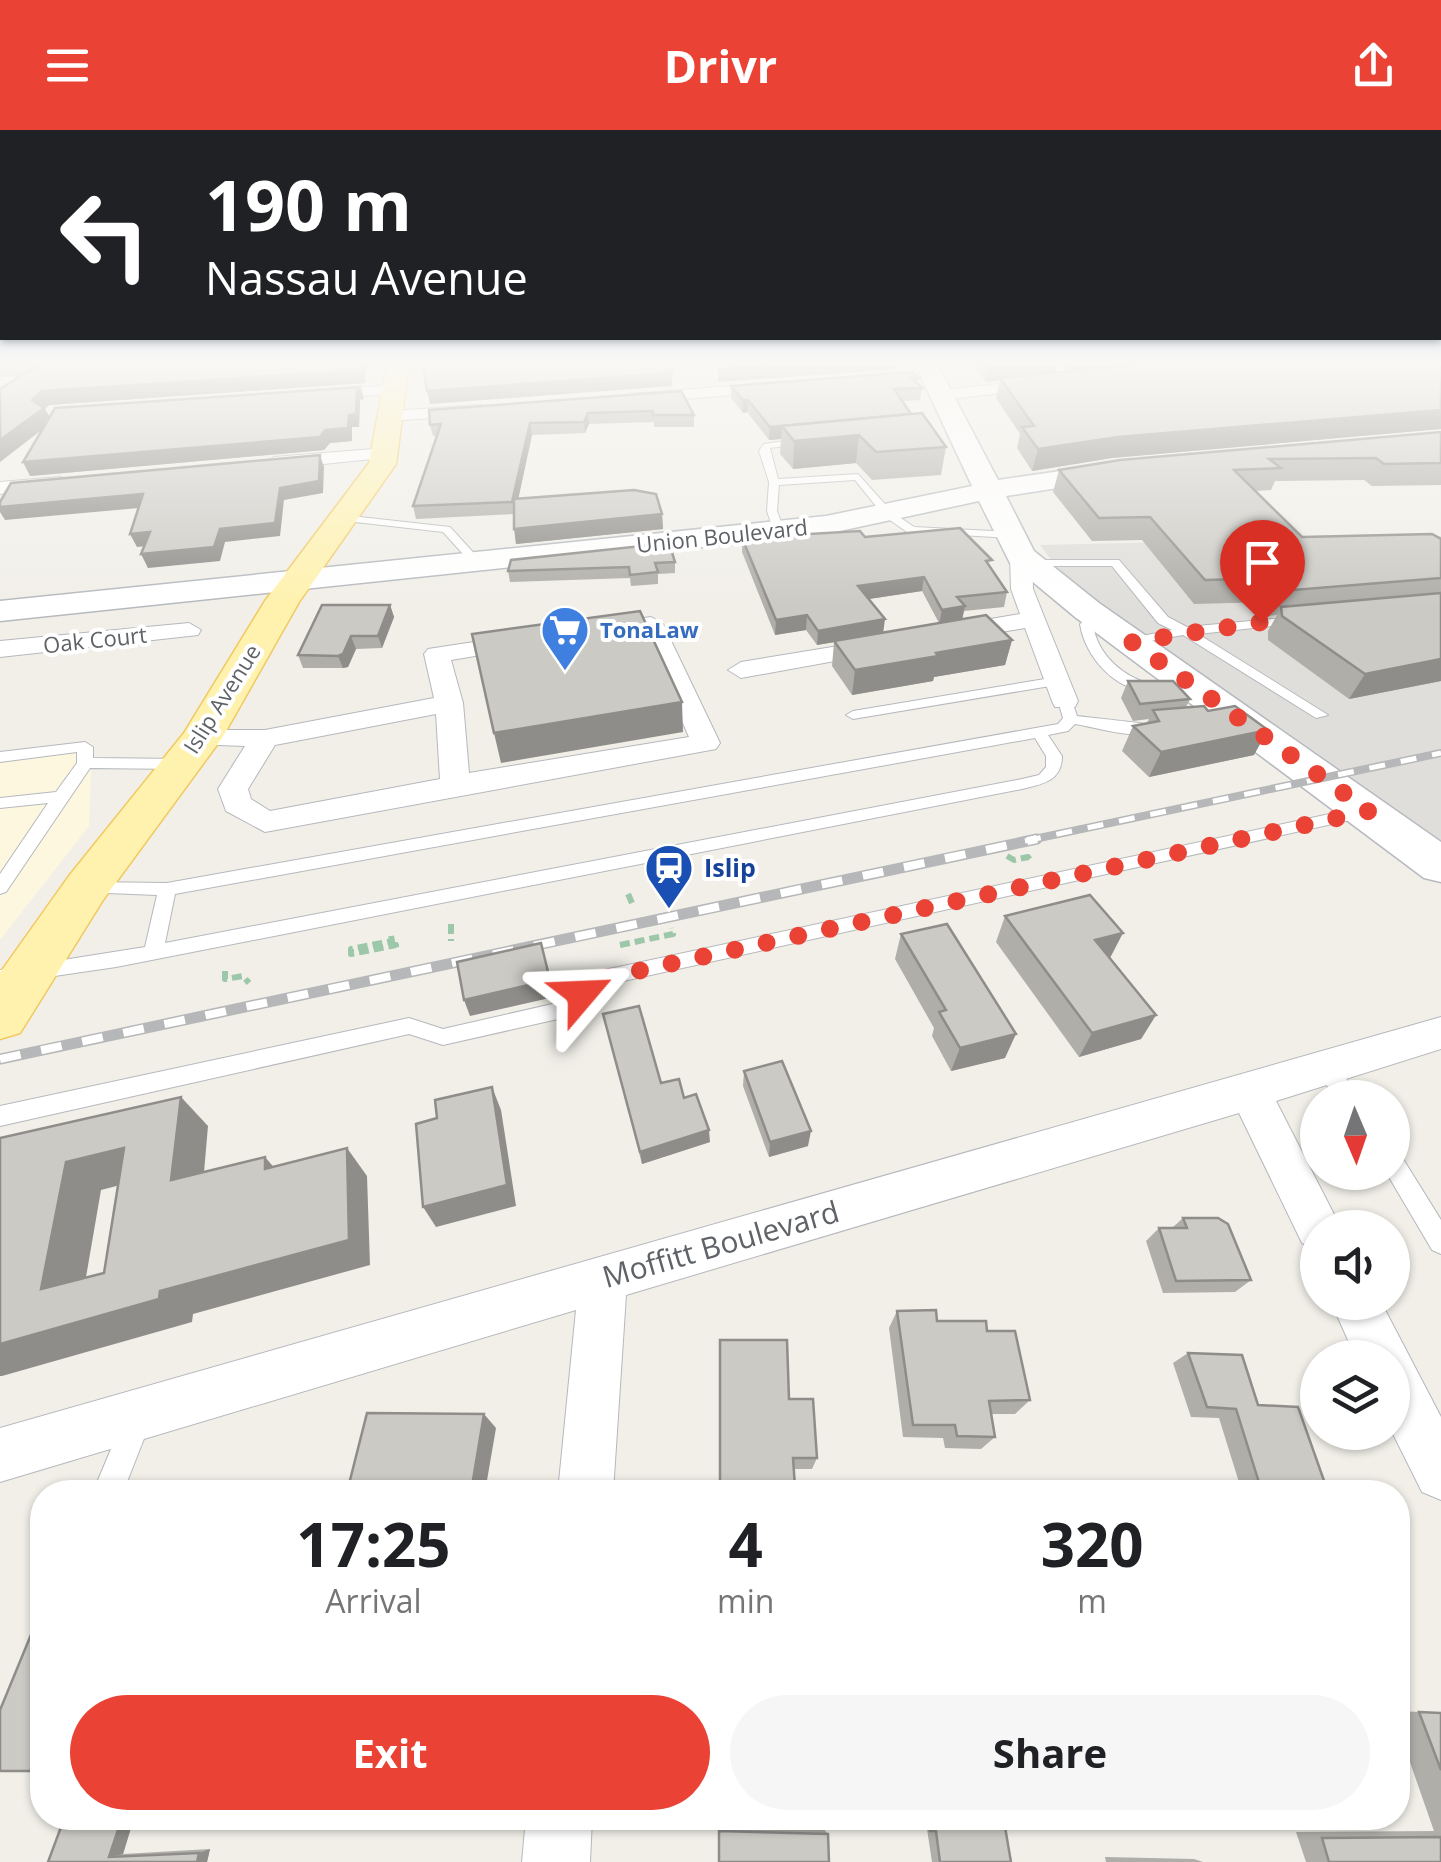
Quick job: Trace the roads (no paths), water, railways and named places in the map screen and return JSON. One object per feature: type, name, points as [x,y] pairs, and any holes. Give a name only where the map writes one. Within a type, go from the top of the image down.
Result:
[{"type":"main road","name":"Islip Avenue","points":[[9,990],[191,751],[296,581],[382,464],[387,445]]},
{"type":"main road","points":[[963,445],[992,492],[1020,551],[1084,607],[1132,642],[1178,689],[1361,805],[1441,866]]},
{"type":"main road","name":"Union Boulevard","points":[[0,611],[778,530],[888,514],[1040,480],[1150,466]]},
{"type":"street","points":[[253,465],[386,453]]},
{"type":"street","points":[[0,488],[78,481]]},
{"type":"street","points":[[1020,551],[1022,590],[1065,700]]},
{"type":"street","points":[[741,670],[912,640],[1030,610],[1084,607]]},
{"type":"street","points":[[264,738],[233,789],[236,804],[265,822],[706,743],[652,624],[437,654],[448,703],[455,785]]},
{"type":"street","name":"Oak Court","points":[[0,649],[189,630]]},
{"type":"street","points":[[191,751],[448,703]]},
{"type":"street","points":[[191,751],[248,766]]},
{"type":"street","name":"Moffitt Boulevard","points":[[1344,1080],[1441,1033]]},
{"type":"street","name":"Moffitt Boulevard","points":[[0,1455],[1250,1092],[1300,1087]]},
{"type":"street","points":[[1250,1092],[1309,1210]]},
{"type":"street","points":[[587,1480],[603,1278]]},
{"type":"street","points":[[1410,1412],[1441,1473]]},
{"type":"street","points":[[556,1862],[559,1830]]},
{"type":"lane","points":[[778,530],[772,511],[774,482],[764,451],[768,446],[779,445]]},
{"type":"lane","points":[[774,482],[858,477],[888,514],[911,530],[1020,551],[1115,562],[1163,620],[1321,715]]},
{"type":"lane","points":[[342,518],[446,529],[476,562]]},
{"type":"lane","points":[[1084,607],[1085,630],[1119,676],[1144,688],[1178,689]]},
{"type":"lane","points":[[1132,642],[1185,631],[1322,617]]},
{"type":"lane","points":[[86,888],[167,889],[1063,728],[1065,700]]},
{"type":"lane","points":[[853,715],[1065,700],[1131,729],[1169,728]]},
{"type":"lane","points":[[9,990],[154,951],[1022,784],[1044,778],[1054,768],[1054,756],[1040,732]]},
{"type":"lane","points":[[0,757],[86,748],[85,763],[0,888]]},
{"type":"lane","points":[[85,763],[191,751]]},
{"type":"lane","points":[[0,803],[61,797]]},
{"type":"lane","points":[[0,1116],[409,1026],[443,1036],[568,1009],[596,980],[1361,805]]},
{"type":"lane","points":[[154,951],[167,889]]},
{"type":"lane","points":[[1409,1190],[1441,1242]]},
{"type":"lane","points":[[113,1480],[140,1414]]},
{"type":"railway","points":[[1025,841],[1441,753]]},
{"type":"railway","points":[[0,1059],[1037,839]]},
{"type":"place","name":"TonaLaw","points":[[565,672]]},
{"type":"place","name":"Islip","points":[[669,910]]}]
